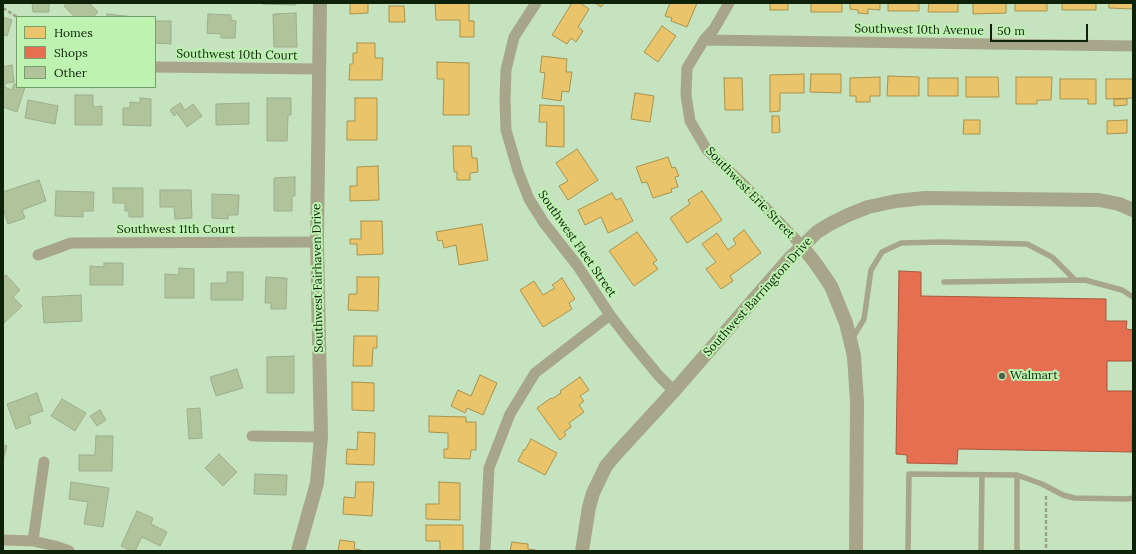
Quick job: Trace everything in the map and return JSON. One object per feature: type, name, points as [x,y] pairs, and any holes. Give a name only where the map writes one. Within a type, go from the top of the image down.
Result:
[{"type":"street","name":"Southwest Fairhaven Drive","points":[[298,551],[317,483],[322,437],[316,242],[320,3]]},
{"type":"street","name":"Southwest Fleet Street","points":[[536,3],[514,37],[506,70],[506,130],[518,172],[529,199],[544,223],[577,265],[610,315],[659,376],[674,391]]},
{"type":"street","name":"Southwest Erie Street","points":[[729,3],[714,29],[704,40],[687,68],[686,95],[690,121],[707,150],[745,186],[802,246],[831,286],[846,323],[854,356],[857,402],[856,551]]},
{"type":"street","name":"Southwest 10th Avenue","points":[[704,40],[1133,46]]},
{"type":"street","name":"Southwest 10th Court","points":[[156,67],[319,69]]},
{"type":"street","name":"Southwest Barrington Drive","points":[[582,551],[589,507],[593,494],[606,466],[616,453],[674,391],[789,259],[817,232],[848,214],[868,207],[896,201],[925,198],[1099,200],[1119,204],[1133,210]]},
{"type":"street","name":"Southwest 11th Court","points":[[38,255],[71,243],[316,242]]},
{"type":"street","points":[[485,551],[490,468],[510,414],[535,373],[610,315]]},
{"type":"street","points":[[252,436],[322,437]]},
{"type":"street","points":[[33,541],[44,462]]},
{"type":"street","points":[[3,540],[33,541],[69,551]]},
{"type":"lane","points":[[850,342],[864,319],[871,270],[882,252],[901,243],[940,242],[1027,244],[1052,257],[1075,280]]},
{"type":"lane","points":[[944,282],[1085,280],[1122,290],[1133,297]]},
{"type":"lane","points":[[908,551],[909,474],[1017,475],[1046,486],[1063,495],[1074,498],[1133,498]]},
{"type":"lane","points":[[981,551],[982,475]]},
{"type":"lane","points":[[1017,475],[1017,551]]},
{"type":"path","points":[[3,8],[16,16]]},
{"type":"path","points":[[1046,486],[1046,551]]},
{"type":"building: Homes","points":[[350,3],[368,3],[368,13],[350,14]]},
{"type":"building: Homes","points":[[435,3],[469,3],[469,21],[474,21],[474,37],[460,37],[460,20],[436,20]]},
{"type":"building: Homes","points":[[572,3],[580,3],[589,9],[578,27],[583,31],[576,42],[571,38],[567,44],[552,35]]},
{"type":"building: Homes","points":[[595,3],[604,3],[601,7]]},
{"type":"building: Homes","points":[[670,3],[697,3],[687,27],[671,21],[672,18],[665,16]]},
{"type":"building: Homes","points":[[770,3],[788,3],[788,10],[770,10]]},
{"type":"building: Homes","points":[[811,3],[842,3],[842,12],[811,12]]},
{"type":"building: Homes","points":[[850,3],[880,3],[880,10],[868,9],[868,14],[858,13],[858,10],[850,9]]},
{"type":"building: Homes","points":[[888,3],[919,3],[919,11],[888,11]]},
{"type":"building: Homes","points":[[929,3],[958,3],[958,12],[928,12]]},
{"type":"building: Homes","points":[[973,3],[1006,3],[1006,13],[973,14]]},
{"type":"building: Homes","points":[[1015,3],[1047,3],[1047,11],[1015,11]]},
{"type":"building: Homes","points":[[1062,3],[1096,3],[1096,10],[1062,10]]},
{"type":"building: Homes","points":[[1109,3],[1133,3],[1133,9],[1109,8]]},
{"type":"building: Homes","points":[[389,6],[404,6],[405,22],[389,22]]},
{"type":"building: Homes","points":[[662,26],[676,36],[658,62],[644,52]]},
{"type":"building: Homes","points":[[357,43],[375,43],[375,58],[383,58],[382,80],[349,80],[350,64],[353,64],[353,53],[357,53]]},
{"type":"building: Homes","points":[[542,56],[567,59],[566,72],[572,72],[569,92],[562,91],[561,101],[542,98],[545,73],[540,72]]},
{"type":"building: Homes","points":[[437,62],[469,63],[469,115],[443,115],[444,79],[437,79]]},
{"type":"building: Homes","points":[[804,74],[804,93],[780,93],[780,111],[770,112],[770,75]]},
{"type":"building: Homes","points":[[811,74],[841,74],[841,93],[810,92]]},
{"type":"building: Homes","points":[[888,76],[919,77],[919,96],[887,96]]},
{"type":"building: Homes","points":[[880,77],[880,96],[870,96],[870,102],[856,102],[856,96],[850,96],[850,78]]},
{"type":"building: Homes","points":[[966,77],[998,77],[999,97],[966,97]]},
{"type":"building: Homes","points":[[1016,77],[1052,77],[1051,100],[1037,100],[1037,104],[1016,104]]},
{"type":"building: Homes","points":[[724,78],[742,78],[743,110],[725,110]]},
{"type":"building: Homes","points":[[928,78],[958,78],[958,96],[928,96]]},
{"type":"building: Homes","points":[[1060,79],[1096,79],[1096,104],[1088,104],[1088,99],[1060,99]]},
{"type":"building: Homes","points":[[1106,79],[1133,79],[1133,98],[1106,99]]},
{"type":"building: Homes","points":[[635,93],[654,96],[650,122],[631,119]]},
{"type":"building: Homes","points":[[355,98],[377,98],[377,140],[347,140],[347,121],[355,121]]},
{"type":"building: Homes","points":[[1114,99],[1127,99],[1127,105],[1114,106]]},
{"type":"building: Homes","points":[[540,105],[564,106],[564,147],[546,146],[547,122],[539,122]]},
{"type":"building: Homes","points":[[772,116],[779,116],[780,132],[772,133]]},
{"type":"building: Homes","points":[[964,120],[980,120],[980,134],[963,134]]},
{"type":"building: Homes","points":[[1127,120],[1127,133],[1107,134],[1107,121]]},
{"type":"building: Homes","points":[[453,146],[471,146],[472,158],[477,158],[478,172],[470,173],[470,180],[457,180],[457,172],[454,172]]},
{"type":"building: Homes","points":[[577,149],[598,180],[568,200],[559,186],[568,181],[556,163]]},
{"type":"building: Homes","points":[[668,157],[672,168],[675,167],[679,176],[675,177],[678,187],[671,189],[672,192],[653,198],[647,182],[642,183],[636,167]]},
{"type":"building: Homes","points":[[378,166],[379,200],[350,201],[350,186],[357,186],[357,167]]},
{"type":"building: Homes","points":[[702,191],[722,220],[687,243],[670,218],[690,204],[688,200]]},
{"type":"building: Homes","points":[[612,193],[616,200],[621,198],[633,221],[608,233],[601,217],[585,225],[578,210]]},
{"type":"building: Homes","points":[[361,221],[382,221],[383,254],[357,255],[357,244],[350,244],[350,239],[361,239]]},
{"type":"building: Homes","points":[[482,224],[488,260],[459,265],[456,245],[444,248],[442,240],[438,241],[436,232]]},
{"type":"building: Homes","points":[[744,230],[761,253],[730,276],[733,281],[721,289],[706,269],[716,262],[702,244],[717,233],[728,250],[736,244],[733,239]]},
{"type":"building: Homes","points":[[637,232],[657,260],[653,263],[658,269],[634,286],[609,251]]},
{"type":"building: Homes","points":[[357,277],[379,277],[378,311],[348,310],[349,294],[357,294]]},
{"type":"building: Homes","points":[[562,278],[575,299],[569,303],[572,309],[543,327],[520,290],[534,281],[543,295],[555,288],[552,285]]},
{"type":"building: Homes","points":[[354,336],[377,336],[377,348],[373,348],[372,366],[353,366]]},
{"type":"building: Homes","points":[[480,375],[497,383],[483,415],[467,408],[465,413],[451,406],[458,390],[471,396]]},
{"type":"building: Homes","points":[[580,377],[589,390],[580,396],[584,401],[579,405],[584,412],[569,423],[571,427],[564,432],[566,435],[560,440],[537,408],[561,393],[560,391]]},
{"type":"building: Homes","points":[[352,382],[374,383],[374,411],[352,410]]},
{"type":"building: Homes","points":[[429,416],[466,417],[466,422],[476,422],[476,450],[471,450],[470,459],[444,458],[444,449],[448,449],[448,433],[429,432]]},
{"type":"building: Homes","points":[[358,432],[375,433],[374,465],[346,464],[347,449],[357,450]]},
{"type":"building: Homes","points":[[531,439],[557,453],[545,475],[518,461]]},
{"type":"building: Homes","points":[[356,482],[374,482],[372,516],[343,514],[344,497],[355,498]]},
{"type":"building: Homes","points":[[439,482],[460,483],[460,520],[426,519],[426,504],[439,504]]},
{"type":"building: Homes","points":[[426,525],[463,525],[463,551],[440,551],[440,541],[426,541]]},
{"type":"building: Homes","points":[[340,540],[355,542],[354,549],[361,551],[338,551]]},
{"type":"building: Homes","points":[[512,542],[528,544],[528,549],[542,551],[510,551]]},
{"type":"building: Shops","name":"Walmart","points":[[899,271],[921,272],[921,296],[1106,299],[1106,321],[1127,321],[1126,329],[1133,330],[1133,361],[1107,361],[1107,391],[1133,391],[1132,452],[958,449],[957,464],[907,463],[907,455],[896,454]]},
{"type":"building: Other","points":[[32,3],[49,3],[49,12],[33,12]]},
{"type":"building: Other","points":[[67,3],[89,3],[98,12],[94,16],[74,16],[64,6]]},
{"type":"building: Other","points":[[296,3],[296,5],[262,4]]},
{"type":"building: Other","points":[[296,13],[297,47],[274,47],[273,14]]},
{"type":"building: Other","points":[[107,14],[126,16],[107,16]]},
{"type":"building: Other","points":[[208,14],[231,15],[231,20],[236,21],[235,38],[221,38],[221,34],[207,33]]},
{"type":"building: Other","points":[[3,17],[12,20],[7,36],[3,35]]},
{"type":"building: Other","points":[[156,21],[171,21],[171,44],[156,43]]},
{"type":"building: Other","points":[[12,65],[14,82],[6,83],[4,87],[12,90],[14,84],[16,84],[16,88],[25,88],[17,112],[3,107],[3,67]]},
{"type":"building: Other","points":[[75,95],[93,95],[93,107],[102,106],[102,125],[75,125]]},
{"type":"building: Other","points":[[140,98],[151,99],[151,126],[123,125],[123,108],[130,108],[130,102],[140,103]]},
{"type":"building: Other","points":[[267,98],[291,98],[291,115],[288,115],[287,141],[267,141]]},
{"type":"building: Other","points":[[28,100],[58,106],[55,124],[25,118]]},
{"type":"building: Other","points":[[180,103],[185,110],[193,104],[202,116],[187,127],[177,113],[174,116],[170,110]]},
{"type":"building: Other","points":[[249,103],[249,124],[216,125],[216,104]]},
{"type":"building: Other","points":[[295,177],[295,196],[292,196],[292,211],[274,211],[274,178]]},
{"type":"building: Other","points":[[39,180],[46,201],[22,210],[25,218],[8,224],[3,208],[3,192]]},
{"type":"building: Other","points":[[113,188],[143,188],[143,217],[129,217],[129,211],[125,211],[125,203],[113,203]]},
{"type":"building: Other","points":[[160,190],[191,190],[192,218],[175,219],[174,207],[160,207]]},
{"type":"building: Other","points":[[56,191],[94,192],[93,211],[83,211],[83,217],[55,216]]},
{"type":"building: Other","points":[[212,194],[239,195],[238,215],[228,215],[228,219],[212,218]]},
{"type":"building: Other","points":[[104,263],[123,263],[123,285],[90,285],[90,266],[104,267]]},
{"type":"building: Other","points":[[179,268],[194,269],[194,298],[165,298],[165,274],[179,275]]},
{"type":"building: Other","points":[[227,272],[243,272],[243,300],[211,300],[211,283],[227,283]]},
{"type":"building: Other","points":[[6,275],[20,290],[13,297],[22,306],[3,324],[3,278]]},
{"type":"building: Other","points":[[266,277],[287,278],[286,309],[271,309],[271,303],[265,303]]},
{"type":"building: Other","points":[[81,295],[82,321],[44,323],[42,297]]},
{"type":"building: Other","points":[[294,356],[294,393],[267,393],[267,357]]},
{"type":"building: Other","points":[[237,369],[243,388],[216,396],[210,377]]},
{"type":"building: Other","points":[[37,393],[43,411],[29,416],[31,423],[16,429],[7,404]]},
{"type":"building: Other","points":[[62,399],[86,413],[75,431],[51,416]]},
{"type":"building: Other","points":[[200,408],[202,438],[189,439],[187,409]]},
{"type":"building: Other","points":[[100,410],[106,420],[97,426],[90,416]]},
{"type":"building: Other","points":[[96,436],[113,436],[112,471],[79,471],[79,455],[95,455]]},
{"type":"building: Other","points":[[3,445],[7,446],[3,460]]},
{"type":"building: Other","points":[[219,454],[237,472],[223,486],[205,468]]},
{"type":"building: Other","points":[[255,474],[287,475],[286,495],[254,494]]},
{"type":"building: Other","points":[[71,482],[109,488],[103,527],[84,524],[88,502],[69,499]]},
{"type":"building: Other","points":[[137,511],[153,518],[151,524],[167,532],[160,546],[142,537],[135,551],[131,551],[121,546]]},
{"type":"place","name":"Walmart","points":[[1002,376]]}]
